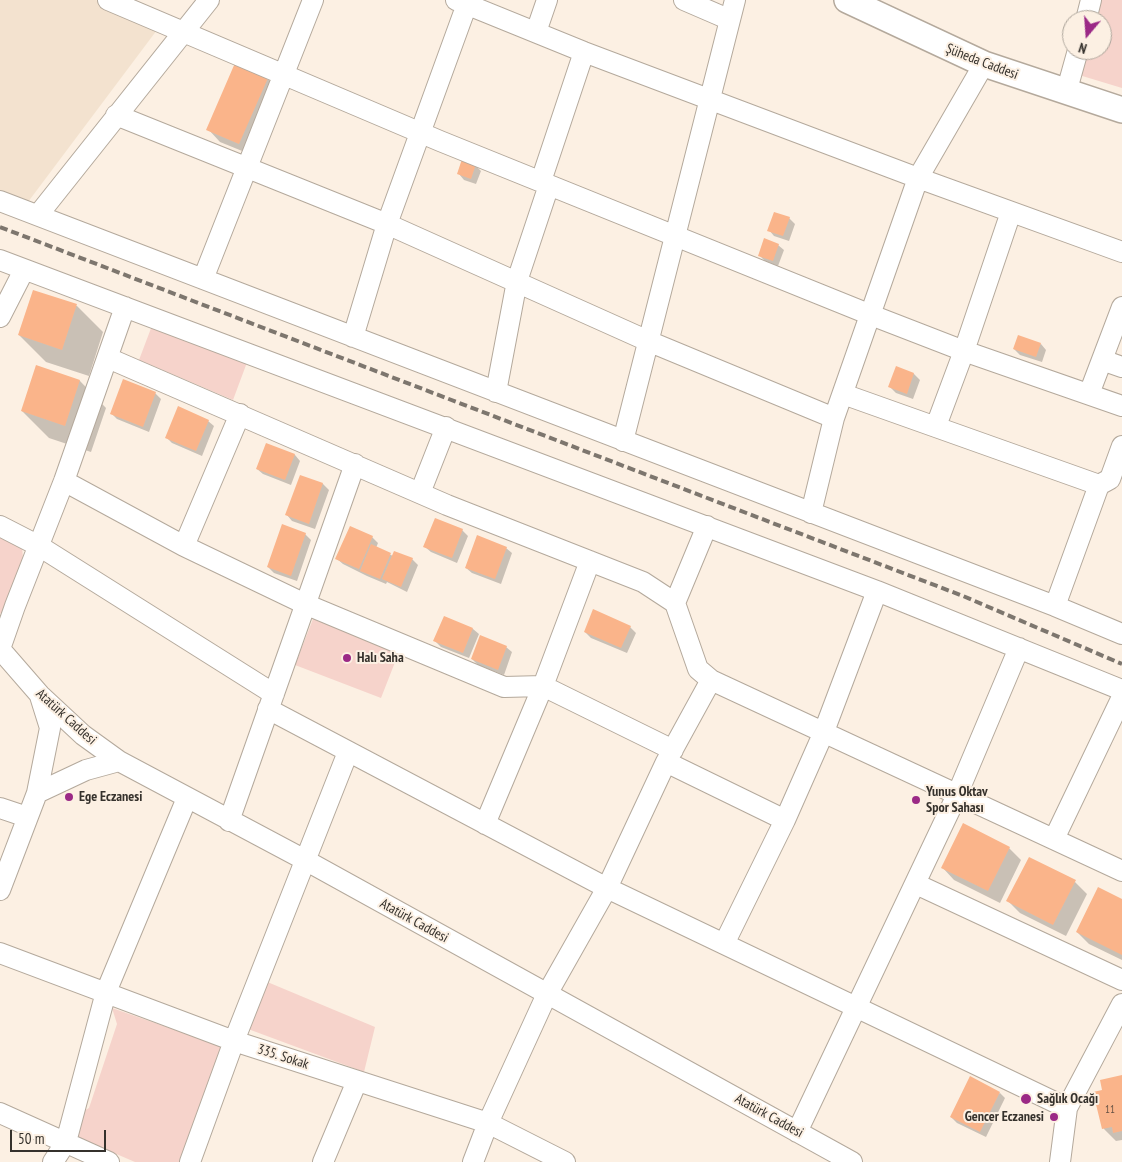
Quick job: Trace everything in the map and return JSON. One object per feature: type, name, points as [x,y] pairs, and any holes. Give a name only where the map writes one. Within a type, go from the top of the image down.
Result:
[{"type":"main road","name":"Şüheda Caddesi","points":[[847,0],[984,64],[1066,93],[1122,110]]},
{"type":"street","points":[[108,0],[140,6],[184,31],[419,132],[871,315],[964,351],[1122,406]]},
{"type":"street","points":[[38,215],[209,0]]},
{"type":"street","points":[[203,279],[313,0]]},
{"type":"street","points":[[536,32],[547,0]]},
{"type":"street","points":[[684,0],[728,19]]},
{"type":"street","points":[[623,441],[728,19],[735,0]]},
{"type":"street","points":[[353,337],[387,224],[461,2],[584,52],[918,178],[1122,252]]},
{"type":"street","points":[[496,392],[517,281],[584,52]]},
{"type":"street","points":[[1066,93],[1075,60]]},
{"type":"street","points":[[810,513],[834,418],[918,178],[984,64]]},
{"type":"street","points":[[116,115],[387,224],[648,341],[834,418]]},
{"type":"street","points":[[0,201],[1055,606],[1122,634]]},
{"type":"street","points":[[936,426],[964,351],[1011,212]]},
{"type":"street","points":[[0,260],[877,591],[1122,690]]},
{"type":"street","points":[[0,317],[24,270]]},
{"type":"street","points":[[0,649],[64,481],[125,307]]},
{"type":"street","points":[[1089,394],[1122,307]]},
{"type":"street","points":[[108,358],[420,493],[643,582],[676,603],[698,669],[710,680],[1122,871]]},
{"type":"street","points":[[1102,360],[1122,367]]},
{"type":"street","points":[[843,394],[1099,485],[1110,480],[1122,446]]},
{"type":"street","points":[[184,546],[240,414]]},
{"type":"street","points":[[420,493],[446,427]]},
{"type":"street","points":[[230,821],[355,464]]},
{"type":"street","points":[[64,481],[184,546],[306,604],[504,687],[543,686],[785,820]]},
{"type":"street","points":[[1055,606],[1099,485]]},
{"type":"street","points":[[0,526],[38,546],[348,752],[607,888],[1067,1108]]},
{"type":"street","points":[[676,603],[706,526]]},
{"type":"street","points":[[485,824],[543,686],[590,561]]},
{"type":"street","points":[[724,944],[785,820],[823,734],[877,591]]},
{"type":"street","points":[[797,1132],[957,796],[1019,648]]},
{"type":"street","name":"Atatürk Caddesi","points":[[0,649],[40,695],[83,735],[119,761],[305,860],[852,1162]]},
{"type":"street","points":[[473,1162],[488,1123],[547,994],[607,888],[669,756],[710,680]]},
{"type":"street","points":[[0,890],[36,793],[50,728],[40,695]]},
{"type":"street","points":[[1054,839],[1122,697]]},
{"type":"street","points":[[190,1162],[234,1041],[348,752]]},
{"type":"street","points":[[36,793],[86,770],[119,761]]},
{"type":"street","points":[[53,1162],[66,1142],[106,992],[187,798]]},
{"type":"street","points":[[0,808],[27,817]]},
{"type":"street","points":[[916,884],[1122,980]]},
{"type":"street","name":"335. Sokak","points":[[0,954],[234,1041],[488,1123],[565,1162]]},
{"type":"street","points":[[1060,1162],[1067,1108],[1121,1008]]},
{"type":"street","points":[[323,1162],[356,1081]]},
{"type":"street","points":[[0,1113],[109,1162]]},
{"type":"shaded area","points":[[0,0],[96,0],[157,30],[28,202],[0,191]]},
{"type":"shaded area","points":[[1099,0],[1122,0],[1122,88],[1079,75],[1083,60],[1112,60],[1112,10],[1096,10]]},
{"type":"shaded area","points":[[153,323],[249,357],[233,400],[139,360]]},
{"type":"shaded area","points":[[0,535],[22,546],[23,559],[2,614],[0,613]]},
{"type":"shaded area","name":"Halı Saha","points":[[313,619],[399,652],[381,698],[295,665]]},
{"type":"shaded area","points":[[265,981],[375,1027],[364,1072],[248,1029]]},
{"type":"shaded area","points":[[112,1008],[221,1046],[179,1162],[135,1162],[72,1135],[78,1114],[89,1108],[117,1024]]},
{"type":"building","points":[[235,63],[268,78],[239,144],[206,130]]},
{"type":"building","points":[[462,159],[476,164],[471,179],[457,174]]},
{"type":"building","points":[[774,212],[790,217],[783,236],[767,231]]},
{"type":"building","points":[[764,238],[779,244],[773,261],[758,256]]},
{"type":"building","points":[[33,290],[77,304],[62,350],[18,335]]},
{"type":"building","points":[[1018,335],[1041,343],[1036,357],[1013,349]]},
{"type":"building","points":[[36,365],[80,380],[65,426],[21,411]]},
{"type":"building","points":[[896,366],[914,373],[907,394],[888,387]]},
{"type":"building","points":[[123,379],[156,392],[143,427],[110,414]]},
{"type":"building","points":[[178,406],[209,420],[196,451],[165,438]]},
{"type":"building","points":[[266,443],[295,454],[285,480],[256,469]]},
{"type":"building","points":[[300,475],[323,483],[309,524],[285,515]]},
{"type":"building","points":[[435,518],[463,529],[452,558],[423,547]]},
{"type":"building","points":[[282,524],[306,533],[291,576],[267,567]]},
{"type":"building","points":[[350,526],[373,536],[359,569],[335,559]]},
{"type":"building","points":[[477,535],[507,547],[495,579],[465,568]]},
{"type":"building","points":[[371,544],[391,553],[380,579],[360,571]]},
{"type":"building","points":[[394,551],[413,558],[401,587],[382,579]]},
{"type":"building","points":[[593,609],[631,626],[621,648],[584,632]]},
{"type":"building","points":[[444,616],[473,628],[463,653],[433,641]]},
{"type":"building","points":[[480,635],[507,646],[498,670],[471,659]]},
{"type":"building","points":[[963,823],[1010,847],[988,891],[941,868]]},
{"type":"building","points":[[1029,857],[1076,880],[1053,925],[1006,901]]},
{"type":"building","points":[[1098,887],[1122,899],[1122,955],[1076,932]]},
{"type":"building","points":[[1122,1075],[1122,1131],[1113,1133],[1112,1127],[1102,1129],[1093,1092],[1102,1090],[1100,1080]]},
{"type":"building","points":[[970,1076],[1000,1092],[980,1132],[950,1117]]},
{"type":"railway","points":[[0,227],[963,596],[1122,664]]},
{"type":"place","name":"Halı Saha","points":[[347,658]]},
{"type":"place","name":"Ege Eczanesi","points":[[69,797]]},
{"type":"place","name":"Yunus Oktav Spor Sahası","points":[[916,800]]},
{"type":"place","name":"Sağlık Ocağı","points":[[1026,1099]]},
{"type":"place","name":"Gencer Eczanesi","points":[[1054,1117]]}]
